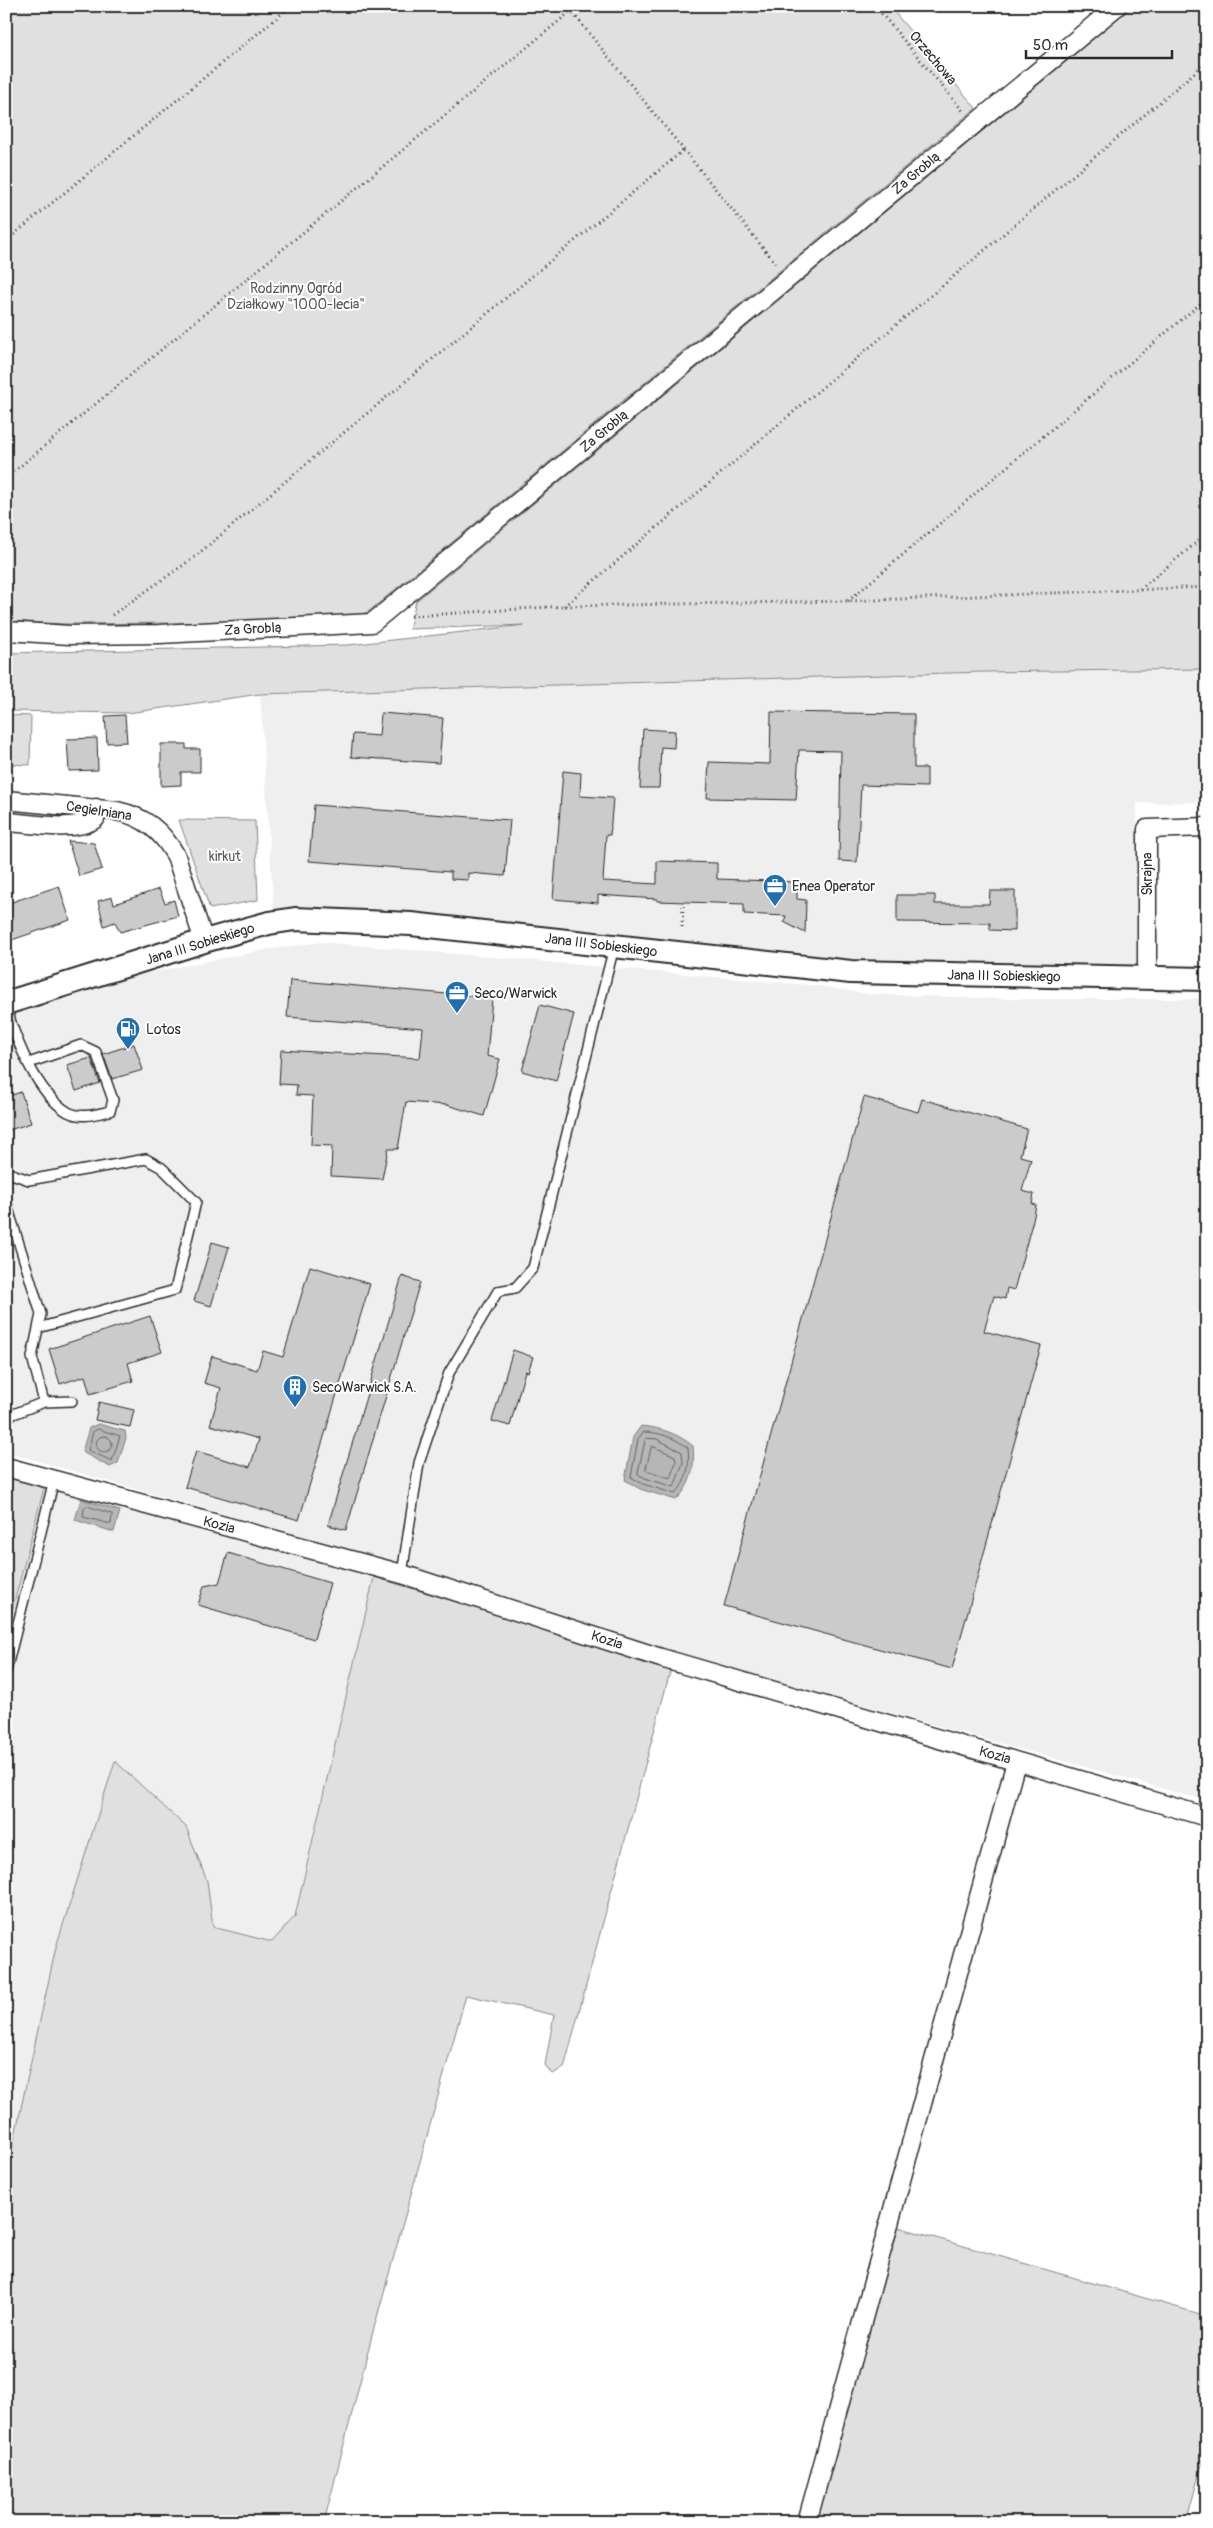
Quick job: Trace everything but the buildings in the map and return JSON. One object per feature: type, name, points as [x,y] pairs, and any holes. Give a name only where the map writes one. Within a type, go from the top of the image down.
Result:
[{"type":"street","name":"Za Groblą","points":[[6,631],[70,635],[160,634],[372,623],[1117,6]]},
{"type":"street","name":"Cegielniana","points":[[6,800],[96,808],[131,814],[153,826],[162,834],[173,850],[182,871],[204,940]]},
{"type":"street","points":[[6,822],[86,825],[95,819],[96,808]]},
{"type":"street","name":"Skrajna","points":[[1147,978],[1147,829],[1207,827]]},
{"type":"street","name":"Jana III Sobieskiego","points":[[6,1005],[204,940],[269,923],[334,919],[429,926],[851,972],[1207,979]]},
{"type":"street","name":"Kozia","points":[[6,1467],[402,1574],[661,1658],[1207,1816]]},
{"type":"street","points":[[808,2522],[1016,1762]]},
{"type":"lane","points":[[402,1574],[419,1463],[448,1373],[498,1291],[515,1288],[533,1268],[614,947]]},
{"type":"lane","points":[[6,1005],[11,1024],[29,1063],[48,1094],[69,1112],[87,1116],[110,1111],[113,1100],[96,1052],[81,1045],[29,1063]]},
{"type":"lane","points":[[6,1172],[30,1180],[146,1159],[162,1168],[196,1202],[175,1290],[38,1328]]},
{"type":"lane","points":[[6,1202],[41,1314],[32,1357],[44,1402]]},
{"type":"lane","points":[[6,1417],[44,1402],[72,1401]]},
{"type":"lane","points":[[6,1670],[54,1480]]},
{"type":"path","points":[[6,241],[291,6]]},
{"type":"path","points":[[567,6],[685,149],[788,279]]},
{"type":"path","name":"Orzechowa","points":[[875,6],[974,125]]},
{"type":"path","points":[[6,478],[571,11]]},
{"type":"path","points":[[564,606],[1207,62]]},
{"type":"path","points":[[103,616],[113,615],[192,559],[685,149]]},
{"type":"path","points":[[848,601],[1207,298]]},
{"type":"path","points":[[1140,589],[1207,534]]},
{"type":"path","points":[[406,617],[564,606],[848,601],[1207,587]]},
{"type":"path","points":[[682,927],[683,906]]},
{"type":"shaded area","points":[[1207,669],[1207,802],[1137,803],[1140,957],[1138,991],[859,986],[625,946],[274,915],[260,694],[983,672]]},
{"type":"shaded area","points":[[322,942],[819,986],[868,994],[1007,999],[1207,999],[1207,1801],[675,1653],[304,1537],[6,1452],[6,1016],[143,974],[264,950]]},
{"type":"shaded area","points":[[44,1488],[374,1577],[294,1916],[272,1942],[213,1927],[207,1881],[56,1947],[9,2164],[6,2163],[6,1634]]},
{"type":"green space","name":"Rodzinny Ogród Działkowy \"1000-lecia\"","points":[[6,6],[889,6],[976,108],[368,612],[355,616],[269,622],[66,624],[6,621]]},
{"type":"green space","points":[[1133,6],[1207,6],[1207,669],[983,672],[260,694],[128,713],[6,711],[6,653],[348,645],[525,625],[409,629],[416,601]]},
{"type":"green space","points":[[6,715],[31,716],[30,765],[6,764]]},
{"type":"green space","name":"kirkut","points":[[179,820],[255,821],[258,900],[210,909]]},
{"type":"green space","points":[[6,1477],[44,1488],[6,1634]]},
{"type":"green space","points":[[374,1577],[668,1665],[670,1672],[564,2068],[552,2074],[545,2065],[554,2015],[466,1995],[371,2339],[324,2522],[6,2522],[6,2163],[9,2163],[56,1947],[115,1761],[186,1827],[207,1881],[213,1927],[272,1942],[295,1916]]},
{"type":"green space","points":[[898,2227],[1207,2316],[1207,2446],[1186,2522],[814,2522]]},
{"type":"water","points":[[98,1424],[125,1431],[126,1438],[118,1463],[110,1467],[82,1452],[89,1428]]},
{"type":"water","points":[[641,1426],[668,1432],[693,1446],[693,1468],[689,1482],[676,1500],[640,1489],[625,1480],[633,1437]]},
{"type":"water","points":[[81,1499],[120,1511],[114,1532],[75,1520]]},
{"type":"place","name":"Enea Operator","points":[[775,907]]},
{"type":"place","name":"Seco/Warwick","points":[[457,1014]]},
{"type":"place","name":"Lotos","points":[[128,1050]]},
{"type":"place","name":"SecoWarwick S.A.","points":[[295,1408]]}]
